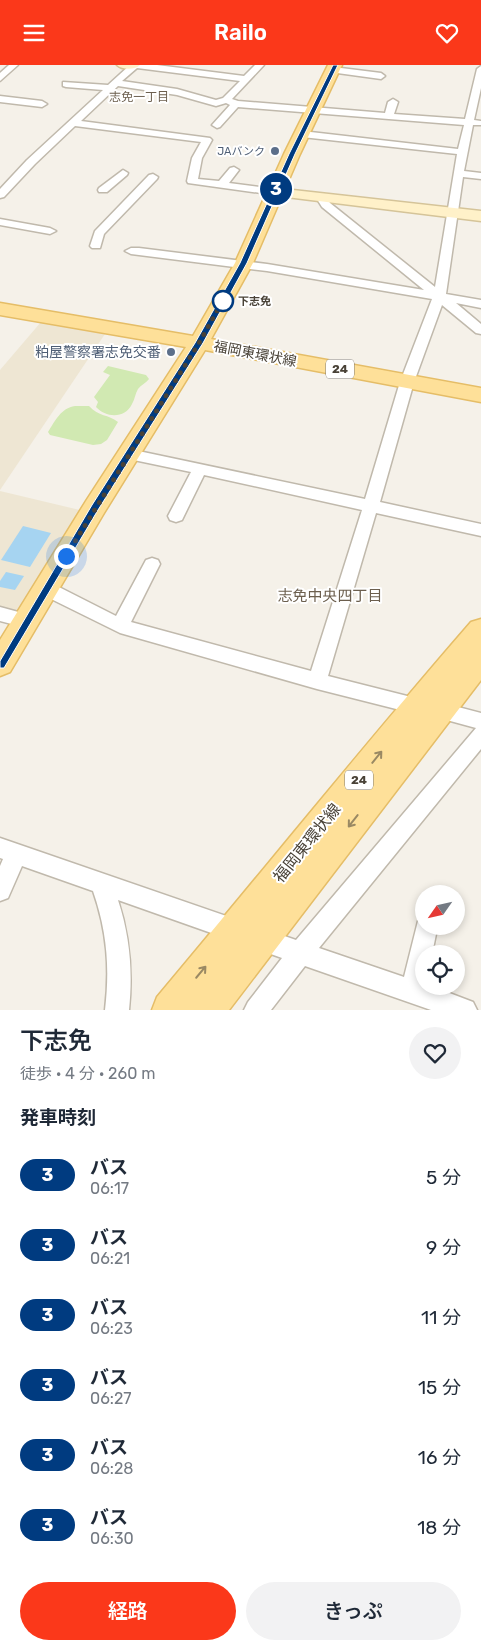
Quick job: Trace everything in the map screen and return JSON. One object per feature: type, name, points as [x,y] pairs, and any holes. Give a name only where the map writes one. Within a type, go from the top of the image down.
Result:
[{"type":"main road","points":[[0,664],[199,343],[244,263],[275,192],[334,68]]},
{"type":"main road","name":"福岡東環状線","points":[[0,309],[199,343],[481,395]]},
{"type":"main road","name":"福岡東環状線","points":[[170,1010],[249,935],[428,708],[481,630]]},
{"type":"main road","name":"福岡東環状線","points":[[428,708],[481,659]]},
{"type":"main road","name":"福岡東環状線","points":[[206,1010],[249,935]]},
{"type":"street","points":[[0,77],[14,65]]},
{"type":"street","points":[[123,65],[247,79]]},
{"type":"street","points":[[0,195],[31,162],[75,123],[112,85],[136,65]]},
{"type":"street","points":[[66,84],[112,85],[177,92],[216,103],[226,100],[260,65]]},
{"type":"street","points":[[334,68],[370,73],[370,85]]},
{"type":"street","points":[[317,681],[372,505],[407,382],[439,297],[462,152],[478,98],[481,69]]},
{"type":"street","points":[[0,99],[42,104]]},
{"type":"street","points":[[226,100],[236,104],[481,123]]},
{"type":"street","points":[[388,117],[393,102]]},
{"type":"street","points":[[217,125],[236,104]]},
{"type":"street","points":[[75,123],[207,140],[197,158],[192,181],[481,216]]},
{"type":"street","points":[[302,134],[462,152]]},
{"type":"street","points":[[222,185],[234,170]]},
{"type":"street","points":[[103,190],[123,173]]},
{"type":"street","points":[[459,173],[481,176]]},
{"type":"street","points":[[96,246],[99,233],[153,177]]},
{"type":"street","points":[[320,196],[326,205],[481,330]]},
{"type":"street","points":[[0,222],[50,231]]},
{"type":"street","points":[[131,251],[150,251],[173,256],[244,263],[481,304]]},
{"type":"street","points":[[129,454],[481,530]]},
{"type":"street","points":[[176,516],[200,469]]},
{"type":"street","points":[[120,626],[152,564]]},
{"type":"street","points":[[47,589],[120,626],[317,681],[481,721]]},
{"type":"street","points":[[0,614],[27,621]]},
{"type":"street","points":[[256,1010],[300,953],[481,735]]},
{"type":"street","points":[[0,890],[9,851],[300,953],[423,1000],[465,1010]]},
{"type":"street","points":[[101,883],[114,919],[120,953],[120,985],[117,1010]]},
{"type":"street","points":[[423,1000],[426,935]]},
{"type":"shaded area","points":[[41,322],[107,331],[0,490],[0,370]]},
{"type":"shaded area","points":[[0,491],[84,511],[31,607],[15,611],[0,607]]},
{"type":"green space","points":[[108,366],[146,375],[149,379],[138,389],[129,409],[115,415],[100,411],[96,407],[98,402],[94,397],[110,375],[103,372]]},
{"type":"green space","points":[[75,406],[89,406],[96,412],[118,422],[107,440],[101,444],[93,445],[50,435],[48,432],[59,416],[66,409]]},
{"type":"water","points":[[23,526],[51,533],[30,567],[1,560]]},
{"type":"water","points":[[6,572],[24,576],[15,590],[0,587],[0,581]]},
{"type":"bus line","name":"3","points":[[0,664],[95,507],[199,343],[244,263],[292,154],[335,65]]},
{"type":"place","name":"JAバンク","points":[[275,151]]},
{"type":"place","name":"下志免","points":[[223,301]]},
{"type":"place","name":"粕屋警察署志免交番","points":[[171,352]]},
{"type":"district","name":"志免一丁目","points":[[139,97]]},
{"type":"district","name":"志免中央四丁目","points":[[330,596]]},
{"type":"route","points":[[66,556],[199,343],[226,295],[223,301]]}]
